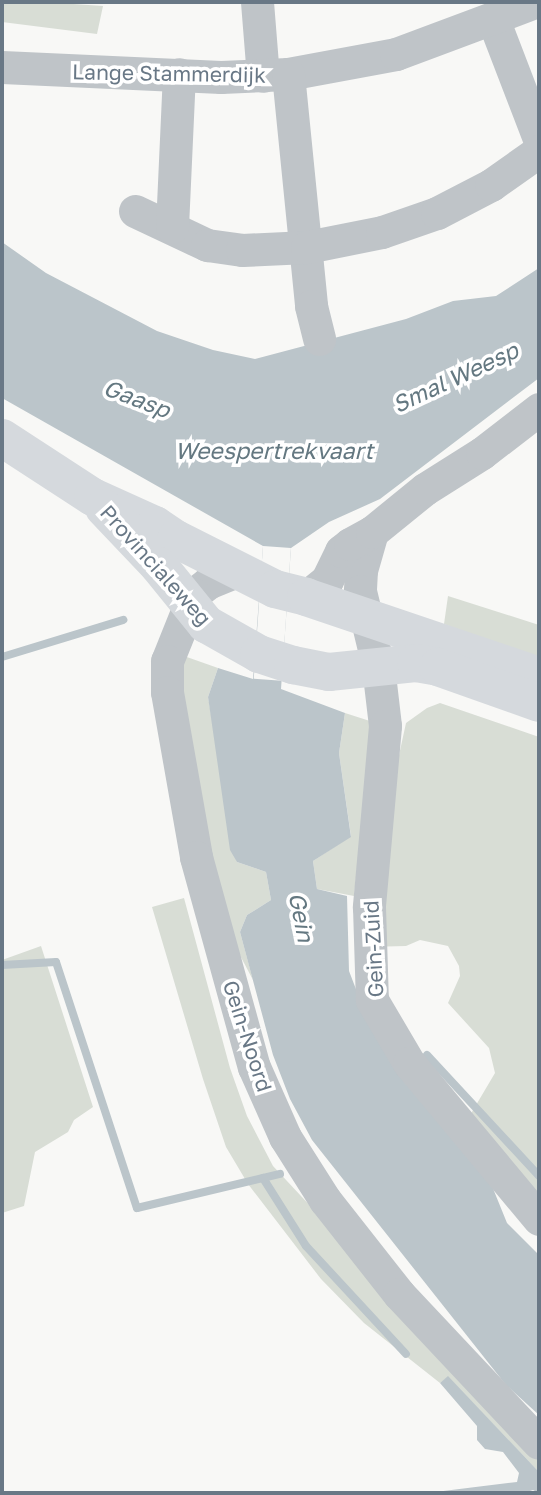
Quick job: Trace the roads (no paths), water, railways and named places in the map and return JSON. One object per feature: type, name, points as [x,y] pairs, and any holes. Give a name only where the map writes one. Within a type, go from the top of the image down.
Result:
[{"type":"main road","name":"Provincialeweg","points":[[5,446],[93,497],[155,525],[273,586],[539,676]]},
{"type":"main road","name":"Provincialeweg","points":[[93,497],[190,602],[206,624],[269,657],[329,672],[416,663],[438,667],[539,703]]},
{"type":"street","points":[[257,2],[276,75],[307,247],[311,306],[319,339]]},
{"type":"street","name":"Lange Stammerdijk","points":[[2,67],[276,75],[396,54],[493,19],[527,3]]},
{"type":"street","points":[[493,19],[539,139]]},
{"type":"street","points":[[172,227],[179,74]]},
{"type":"street","points":[[135,211],[207,245],[242,250],[307,247],[382,232],[437,213],[491,185],[539,150]]},
{"type":"street","name":"Gein-Noord","points":[[539,409],[482,453],[425,489],[372,532],[341,551],[327,580],[273,586],[201,588],[190,602],[167,661],[172,731],[196,857],[254,1067],[285,1136],[325,1199],[399,1294],[539,1443]]},
{"type":"street","name":"Gein-Zuid","points":[[372,532],[361,570],[360,592],[378,666],[385,726],[369,907],[372,1000],[409,1063],[539,1219]]},
{"type":"water","points":[[2,242],[46,273],[157,331],[213,350],[255,359],[406,319],[453,301],[496,296],[539,268],[539,378],[380,499],[329,522],[291,548],[281,689],[345,713],[339,753],[351,837],[313,861],[317,889],[347,896],[349,971],[364,1010],[492,1186],[507,1223],[539,1255],[539,1415],[506,1385],[312,1140],[290,1099],[273,1055],[240,932],[247,915],[271,900],[266,872],[237,862],[230,850],[208,697],[218,668],[253,679],[263,546],[2,398]]},
{"type":"water","points":[[448,1376],[539,1472],[539,1493],[533,1490],[524,1493],[427,1493],[517,1482],[519,1473],[503,1452],[485,1449],[477,1440],[477,1426],[440,1383]]},
{"type":"waterway","points":[[2,657],[123,620]]},
{"type":"waterway","points":[[2,965],[56,962],[137,1208],[280,1174]]},
{"type":"waterway","points":[[427,1055],[539,1176]]},
{"type":"waterway","points":[[263,1178],[306,1246],[406,1354]]},
{"type":"water label","name":"Smal Weesp","points":[[455,377]]},
{"type":"water label","name":"Gaasp","points":[[137,398]]},
{"type":"water label","name":"Weespertrekvaart","points":[[274,450]]},
{"type":"water label","name":"Gein","points":[[302,917]]}]
